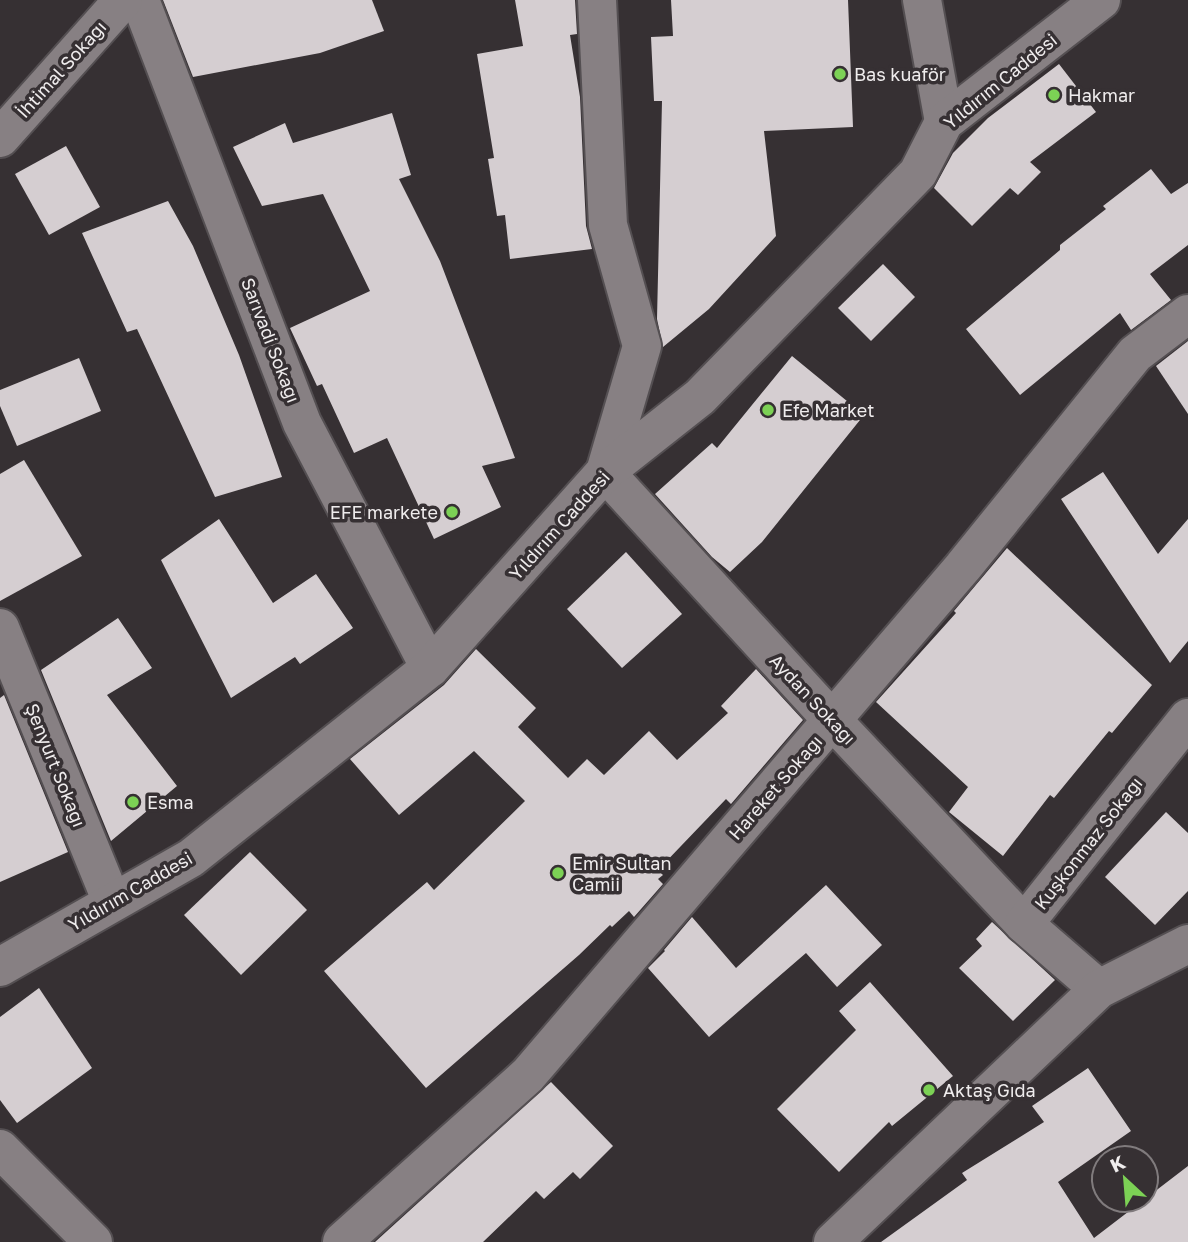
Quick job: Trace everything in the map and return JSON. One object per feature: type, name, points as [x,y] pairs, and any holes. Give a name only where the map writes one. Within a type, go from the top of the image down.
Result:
[{"type":"street","name":"İhtimal Sokağı","points":[[0,138],[123,0]]},
{"type":"street","name":"Sarıvadi Sokağı","points":[[140,0],[302,423],[430,668]]},
{"type":"street","points":[[597,0],[608,225],[642,346],[605,472]]},
{"type":"street","points":[[922,0],[944,122]]},
{"type":"street","name":"Yıldırım Caddesi","points":[[0,967],[191,858],[430,668],[605,472],[700,397],[918,173],[944,122],[1101,0]]},
{"type":"street","name":"Hareket Sokağı","points":[[342,1242],[528,1075],[963,567],[1135,354],[1188,314]]},
{"type":"street","name":"Aydan Sokağı","points":[[605,472],[1024,924]]},
{"type":"street","name":"Şenyurt Sokağı","points":[[0,628],[112,902]]},
{"type":"street","name":"Kuşkonmaz Sokağı","points":[[1099,989],[1024,924],[1188,718]]},
{"type":"street","points":[[833,1242],[1099,989],[1188,944]]},
{"type":"street","points":[[0,1149],[93,1242]]},
{"type":"building","points":[[163,0],[372,0],[384,31],[320,53],[193,77]]},
{"type":"building","points":[[515,0],[575,0],[577,34],[570,35],[580,97],[586,226],[592,249],[510,259],[505,215],[497,216],[488,159],[494,158],[477,54],[523,46]]},
{"type":"building","points":[[671,0],[848,0],[853,127],[764,131],[776,236],[709,309],[663,347],[657,319],[662,101],[654,101],[651,37],[673,36]]},
{"type":"building","points":[[1059,64],[1096,112],[1030,162],[1041,172],[1018,195],[1010,188],[972,226],[934,188],[953,153],[988,118]]},
{"type":"building","points":[[392,113],[411,175],[399,179],[440,261],[515,458],[482,466],[501,507],[434,539],[387,438],[354,453],[322,384],[317,386],[290,328],[370,291],[323,194],[262,206],[233,147],[285,123],[293,143]]},
{"type":"building","points":[[66,146],[100,207],[49,235],[15,174]]},
{"type":"building","points":[[1151,169],[1171,194],[1188,183],[1188,245],[1150,274],[1171,300],[1131,330],[1120,313],[1020,395],[966,329],[1060,250],[1060,245],[1106,209],[1103,206]]},
{"type":"building","points":[[168,201],[193,246],[239,355],[282,477],[215,497],[137,329],[127,332],[82,233]]},
{"type":"building","points":[[883,264],[915,297],[871,341],[838,308]]},
{"type":"building","points":[[1188,341],[1188,414],[1156,366]]},
{"type":"building","points":[[792,356],[864,415],[762,542],[730,572],[712,557],[655,494],[712,443],[717,448]]},
{"type":"building","points":[[79,358],[101,411],[17,446],[0,406],[0,390]]},
{"type":"building","points":[[24,460],[82,556],[0,601],[0,474]]},
{"type":"building","points":[[1103,472],[1158,554],[1188,519],[1188,641],[1170,663],[1061,499]]},
{"type":"building","points":[[219,519],[273,603],[316,574],[353,628],[300,664],[295,657],[231,698],[161,560]]},
{"type":"building","points":[[1007,548],[1152,685],[1112,733],[1109,731],[1054,798],[1050,795],[1003,856],[949,812],[968,787],[876,702],[956,613],[954,611]]},
{"type":"building","points":[[626,552],[682,614],[622,668],[567,609]]},
{"type":"building","points":[[118,618],[152,668],[107,695],[177,786],[111,841],[41,670]]},
{"type":"building","points":[[476,649],[536,708],[518,727],[568,778],[587,759],[604,775],[649,731],[677,760],[728,713],[721,706],[756,669],[803,720],[731,804],[726,799],[658,870],[663,875],[658,879],[663,884],[634,917],[629,911],[612,927],[610,925],[426,1088],[324,971],[427,882],[434,890],[525,801],[474,751],[399,815],[350,759],[444,685]]},
{"type":"building","points":[[4,695],[68,852],[0,882],[0,698]]},
{"type":"building","points":[[1166,812],[1188,833],[1188,891],[1155,925],[1105,877]]},
{"type":"building","points":[[250,852],[307,910],[241,975],[184,915]]},
{"type":"building","points":[[826,885],[882,945],[837,987],[806,953],[709,1037],[648,968],[692,917],[736,968]]},
{"type":"building","points":[[992,922],[1055,980],[1013,1021],[959,968],[982,946],[976,939]]},
{"type":"building","points":[[870,982],[953,1076],[892,1126],[889,1122],[839,1172],[777,1109],[856,1030],[839,1011]]},
{"type":"building","points":[[39,988],[92,1068],[17,1123],[0,1100],[0,1017]]},
{"type":"building","points":[[1088,1068],[1131,1131],[1112,1144],[1090,1144],[1090,1160],[1058,1182],[1094,1238],[1125,1214],[1160,1214],[1160,1187],[1188,1166],[1188,1242],[881,1242],[967,1180],[962,1173],[1044,1122],[1032,1106]]},
{"type":"building","points":[[551,1082],[613,1146],[580,1179],[573,1172],[544,1199],[536,1191],[483,1242],[375,1242]]},
{"type":"place","name":"Bas kuaför","points":[[840,74]]},
{"type":"place","name":"Hakmar","points":[[1054,95]]},
{"type":"place","name":"Efe Market","points":[[768,410]]},
{"type":"place","name":"EFE markete","points":[[452,512]]},
{"type":"place","name":"Esma","points":[[133,802]]},
{"type":"place","name":"Emir Sultan Camii","points":[[558,873]]},
{"type":"place","name":"Aktaş Gıda","points":[[929,1090]]}]
